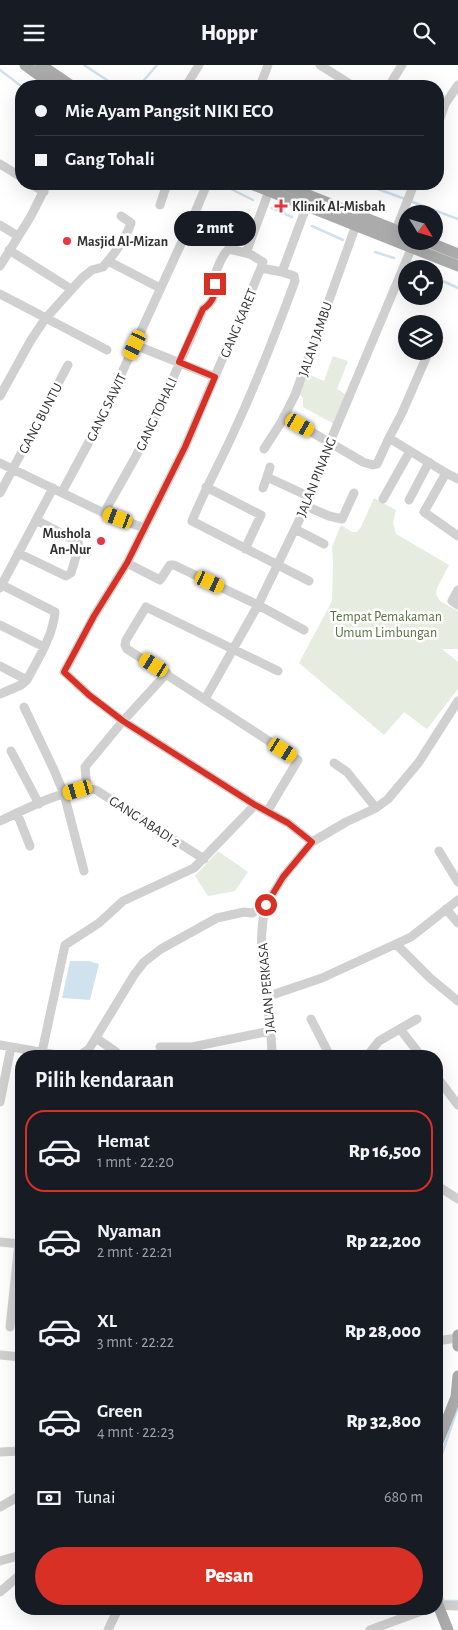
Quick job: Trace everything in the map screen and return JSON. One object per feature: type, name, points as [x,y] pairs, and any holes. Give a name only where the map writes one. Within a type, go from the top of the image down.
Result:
[{"type":"main road","points":[[25,65],[46,80]]},
{"type":"main road","points":[[41,65],[63,80]]},
{"type":"main road","points":[[296,190],[398,231]]},
{"type":"main road","points":[[268,191],[398,242]]},
{"type":"main road","points":[[443,247],[458,253]]},
{"type":"main road","points":[[419,250],[458,266]]},
{"type":"main road","points":[[458,1337],[458,1346]]},
{"type":"main road","points":[[443,1430],[456,1397],[458,1376]]},
{"type":"main road","points":[[439,1615],[448,1630]]},
{"type":"street","points":[[190,80],[199,65]]},
{"type":"street","points":[[262,80],[268,65]]},
{"type":"street","points":[[320,65],[344,80]]},
{"type":"street","points":[[393,80],[402,65]]},
{"type":"street","points":[[444,107],[458,85]]},
{"type":"street","points":[[0,164],[15,173]]},
{"type":"street","points":[[0,266],[45,190]]},
{"type":"street","points":[[160,205],[164,190]]},
{"type":"street","name":"GANG SAWIT","points":[[62,492],[98,427],[205,190]]},
{"type":"street","points":[[406,205],[411,190]]},
{"type":"street","points":[[268,191],[246,253],[262,262],[261,268],[294,276],[295,281],[272,344],[192,521],[309,581]]},
{"type":"street","points":[[282,272],[307,205]]},
{"type":"street","points":[[0,396],[45,319],[82,278],[92,271],[103,267],[120,247],[130,223],[121,216]]},
{"type":"street","points":[[0,225],[18,236]]},
{"type":"street","name":"JALAN JAMBU","points":[[264,449],[295,395],[356,225]]},
{"type":"street","points":[[9,249],[72,289]]},
{"type":"street","name":"GANG TOHALI","points":[[104,513],[160,408],[203,309],[209,305],[215,293],[214,280],[224,254],[229,249],[246,253]]},
{"type":"street","name":"JALAN PINANG","points":[[205,699],[258,605],[308,501],[330,442],[411,250]]},
{"type":"street","points":[[108,261],[160,288]]},
{"type":"street","name":"GANG KARET","points":[[123,721],[89,695],[64,672],[94,616],[127,563],[185,447],[261,268]]},
{"type":"street","points":[[0,294],[107,350]]},
{"type":"street","points":[[135,345],[215,377]]},
{"type":"street","points":[[284,416],[363,462],[372,465],[381,458],[425,360]]},
{"type":"street","name":"GANG BUNTU","points":[[0,493],[68,365]]},
{"type":"street","points":[[389,438],[458,479]]},
{"type":"street","points":[[382,499],[410,451]]},
{"type":"street","points":[[409,501],[430,462]]},
{"type":"street","points":[[0,463],[104,513],[144,528]]},
{"type":"street","points":[[263,488],[270,467]]},
{"type":"street","points":[[446,473],[424,512],[458,536]]},
{"type":"street","points":[[267,477],[330,516],[342,519],[354,493]]},
{"type":"street","points":[[206,487],[261,515],[245,549]]},
{"type":"street","points":[[0,694],[21,685],[27,680],[44,647],[53,624],[55,612],[1,587],[53,488]]},
{"type":"street","points":[[18,553],[66,576],[71,573],[79,547],[78,542],[36,520]]},
{"type":"street","points":[[295,529],[324,544]]},
{"type":"street","points":[[127,563],[160,581],[170,565],[174,565],[258,605],[304,630]]},
{"type":"street","points":[[458,590],[452,601],[458,605]]},
{"type":"street","points":[[267,812],[298,760],[167,673],[127,649],[125,645],[126,640],[146,607],[278,671]]},
{"type":"street","points":[[0,625],[44,647]]},
{"type":"street","points":[[0,667],[27,680]]},
{"type":"street","points":[[0,821],[64,794],[87,788],[85,767],[123,721],[167,673]]},
{"type":"street","points":[[252,913],[266,905],[283,877],[312,842],[346,822],[376,808],[388,799],[405,780],[430,745],[458,701]]},
{"type":"street","points":[[24,707],[64,794],[84,871]]},
{"type":"street","points":[[123,721],[255,805],[288,823],[312,842]]},
{"type":"street","points":[[11,751],[39,804]]},
{"type":"street","points":[[334,763],[347,772],[376,808]]},
{"type":"street","name":"GANG ABADI 2","points":[[87,788],[96,790],[204,859]]},
{"type":"street","points":[[42,1050],[65,945],[99,923],[123,901],[194,868],[255,805]]},
{"type":"street","points":[[17,813],[30,846]]},
{"type":"street","points":[[439,851],[458,882]]},
{"type":"street","points":[[266,997],[322,978],[411,937],[458,900]]},
{"type":"street","name":"JALAN PERKASA","points":[[266,905],[262,920],[261,946],[272,1050]]},
{"type":"street","points":[[446,909],[458,923]]},
{"type":"street","points":[[88,1050],[144,962],[162,949],[217,918],[244,912],[252,913],[262,920]]},
{"type":"street","points":[[396,944],[430,978],[458,1001]]},
{"type":"street","points":[[311,1019],[327,1050]]},
{"type":"street","points":[[372,1050],[379,1041],[417,1019]]},
{"type":"street","points":[[400,1029],[416,1050]]},
{"type":"street","points":[[199,1050],[270,1031]]},
{"type":"street","points":[[96,1038],[113,1050]]},
{"type":"street","points":[[0,1045],[30,1050]]},
{"type":"street","points":[[0,1101],[11,1047]]},
{"type":"street","points":[[160,1047],[179,1050]]},
{"type":"street","points":[[443,1085],[458,1105]]},
{"type":"street","points":[[443,1189],[458,1199]]},
{"type":"street","points":[[0,1242],[15,1244]]},
{"type":"street","points":[[10,1327],[15,1286]]},
{"type":"street","points":[[443,1340],[458,1337]]},
{"type":"street","points":[[0,1355],[15,1356]]},
{"type":"street","points":[[0,1452],[15,1451]]},
{"type":"street","points":[[0,1507],[15,1498]]},
{"type":"street","points":[[0,1561],[15,1557]]},
{"type":"street","points":[[0,1592],[15,1579]]},
{"type":"street","points":[[443,1606],[458,1606]]},
{"type":"street","points":[[108,1630],[115,1615]]},
{"type":"street","points":[[370,1630],[410,1615]]},
{"type":"green space","points":[[333,356],[348,361],[337,389],[348,396],[336,425],[303,407],[303,398],[298,393],[305,373],[324,381]]},
{"type":"green space","name":"Tempat Pemakaman Umum Limbungan","points":[[374,498],[396,510],[393,523],[396,534],[449,565],[437,588],[436,594],[440,601],[458,611],[458,649],[442,649],[458,662],[458,689],[427,729],[404,712],[384,735],[299,663],[332,601],[332,547],[341,525],[352,532],[357,532]]},
{"type":"green space","points":[[218,851],[248,872],[235,891],[208,896],[195,876]]},
{"type":"water","points":[[70,961],[89,961],[99,964],[90,1000],[62,998]]},
{"type":"waterway","points":[[84,65],[107,80]]},
{"type":"waterway","points":[[144,80],[157,65]]},
{"type":"waterway","points":[[0,70],[15,81]]},
{"type":"waterway","points":[[233,190],[253,200]]},
{"type":"waterway","points":[[380,190],[405,199]]},
{"type":"waterway","points":[[410,201],[458,219]]},
{"type":"waterway","points":[[272,208],[292,217]]},
{"type":"waterway","points":[[312,226],[343,240]]},
{"type":"waterway","points":[[375,252],[394,258]]},
{"type":"waterway","points":[[443,281],[458,288]]},
{"type":"waterway","points":[[443,1451],[458,1407]]},
{"type":"waterway","points":[[445,1601],[458,1601]]},
{"type":"place","name":"Klinik Al-Misbah","points":[[281,206]]},
{"type":"place","name":"Masjid Al-Mizan","points":[[67,241]]},
{"type":"place","name":"Mushola An-Nur","points":[[101,541]]},
{"type":"route","points":[[215,284],[215,293],[209,305],[203,309],[179,362],[215,377],[185,447],[127,563],[94,616],[64,672],[89,695],[123,721],[255,805],[288,823],[312,842],[283,877],[266,905]]}]
